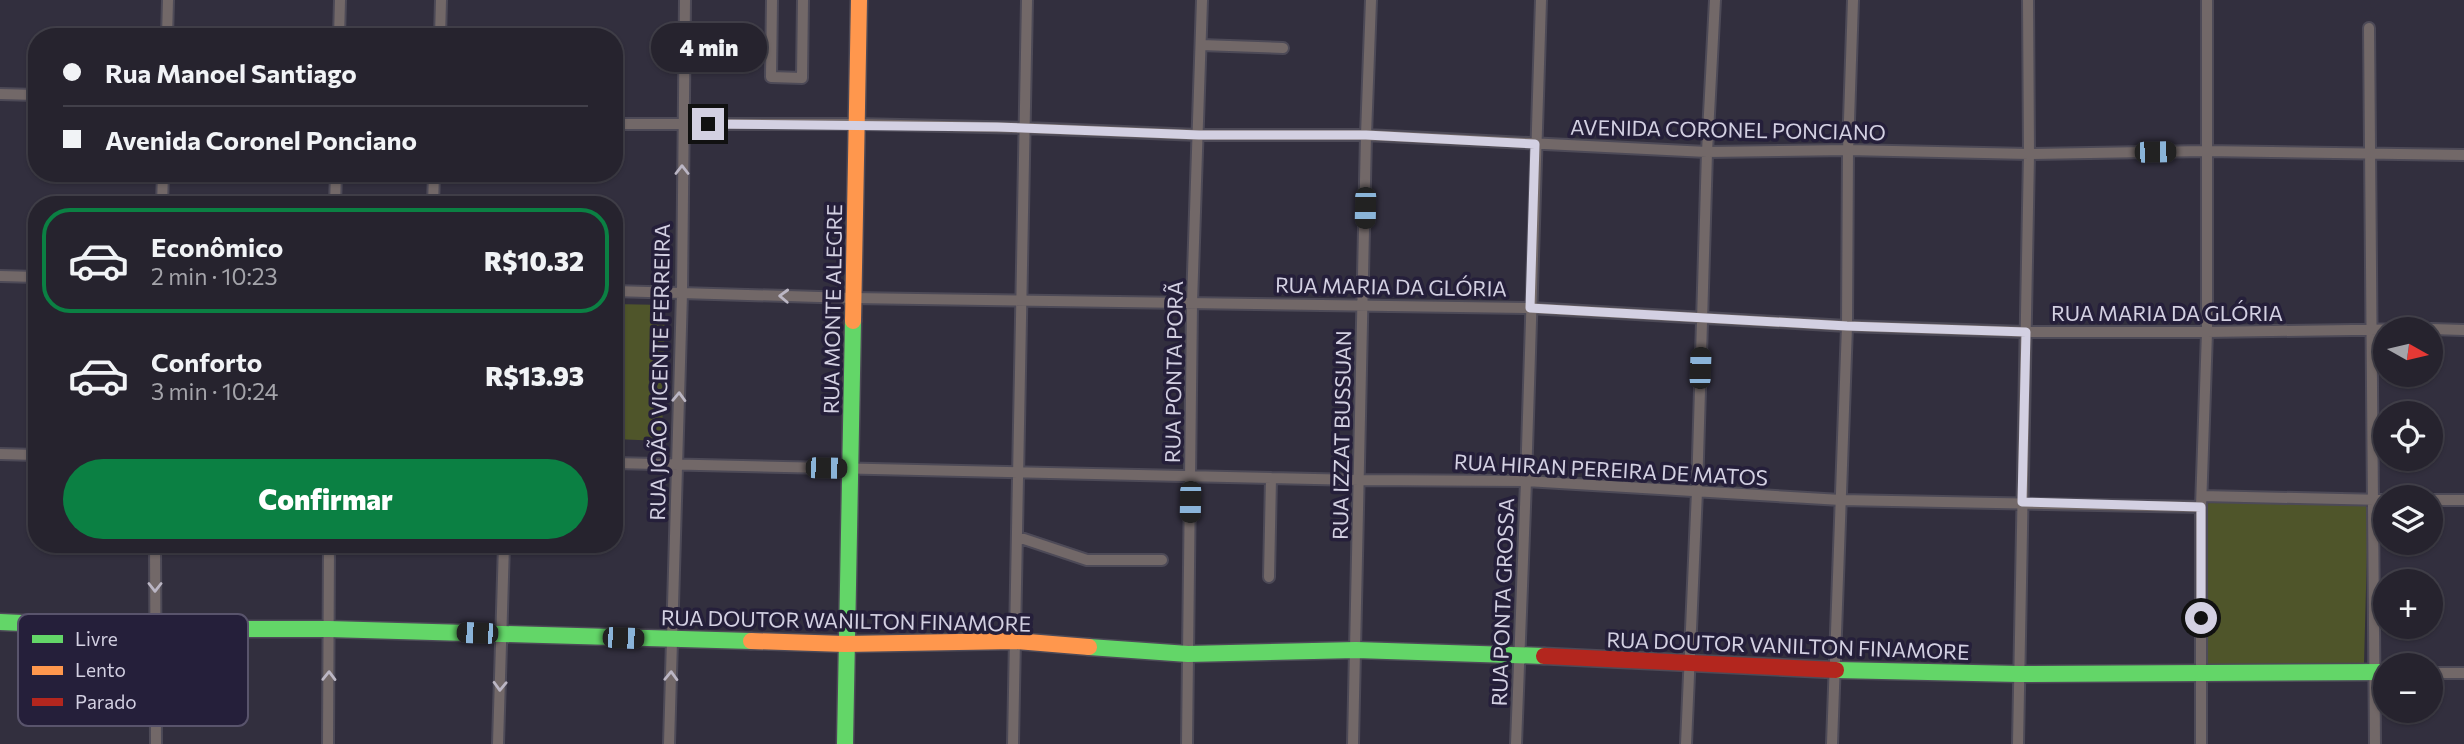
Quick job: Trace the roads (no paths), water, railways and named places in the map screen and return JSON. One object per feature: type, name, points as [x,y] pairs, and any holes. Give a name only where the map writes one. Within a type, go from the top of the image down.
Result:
[{"type":"street","points":[[167,28],[168,0]]},
{"type":"street","points":[[339,28],[340,0]]},
{"type":"street","points":[[440,28],[441,0]]},
{"type":"street","name":"RUA JOÃO VICENTE FERREIRA","points":[[669,744],[682,293],[685,0]]},
{"type":"street","points":[[772,0],[771,77],[802,78],[803,0]]},
{"type":"street","name":"RUA MONTE ALEGRE","points":[[845,744],[859,0]]},
{"type":"street","points":[[1013,744],[1027,0]]},
{"type":"street","name":"RUA PONTA PORÃ","points":[[1187,744],[1192,302],[1202,0]]},
{"type":"street","name":"RUA IZZAT BUSSUAN","points":[[1353,744],[1371,0]]},
{"type":"street","name":"RUA PONTA GROSSA","points":[[1516,744],[1541,0]]},
{"type":"street","points":[[1686,744],[1715,0]]},
{"type":"street","points":[[1832,744],[1847,326],[1848,150],[1853,0]]},
{"type":"street","points":[[2018,744],[2029,155],[2028,0]]},
{"type":"street","points":[[2201,744],[2202,502],[2207,332],[2207,0]]},
{"type":"street","points":[[2370,27],[2373,328]]},
{"type":"street","points":[[1201,45],[1283,48]]},
{"type":"street","points":[[0,94],[28,95]]},
{"type":"street","name":"AVENIDA CORONEL PONCIANO","points":[[623,124],[858,124],[1199,135],[1366,135],[1707,152],[1848,150],[2029,155],[2205,151],[2464,155]]},
{"type":"street","points":[[0,276],[28,277]]},
{"type":"street","name":"RUA MARIA DA GLÓRIA","points":[[623,291],[852,298],[1530,308],[1847,326],[2026,332],[2373,328]]},
{"type":"street","points":[[2443,329],[2464,330]]},
{"type":"street","points":[[2375,387],[2379,485]]},
{"type":"street","points":[[0,454],[28,455]]},
{"type":"street","name":"RUA HIRAN PEREIRA DE MATOS","points":[[623,463],[1359,481],[1526,481],[1841,500],[2373,500]]},
{"type":"street","points":[[1269,577],[1271,478]]},
{"type":"street","points":[[2443,500],[2464,500]]},
{"type":"street","points":[[1018,537],[1087,560],[1162,561]]},
{"type":"street","points":[[155,553],[155,614]]},
{"type":"street","points":[[328,744],[329,553]]},
{"type":"street","points":[[498,744],[504,553]]},
{"type":"street","points":[[2380,555],[2380,653]]},
{"type":"street","name":"RUA DOUTOR WANILTON FINAMORE","points":[[0,622],[18,623]]},
{"type":"street","name":"RUA DOUTOR WANILTON FINAMORE","points":[[248,629],[501,633],[845,644],[1015,641],[1188,654]]},
{"type":"street","name":"RUA DOUTOR VANILTON FINAMORE","points":[[1188,654],[1356,650],[1834,670],[2019,674],[2373,673]]},
{"type":"street","points":[[2443,673],[2464,673]]},
{"type":"street","points":[[2375,744],[2376,723]]},
{"type":"street","points":[[156,726],[156,744]]}]
